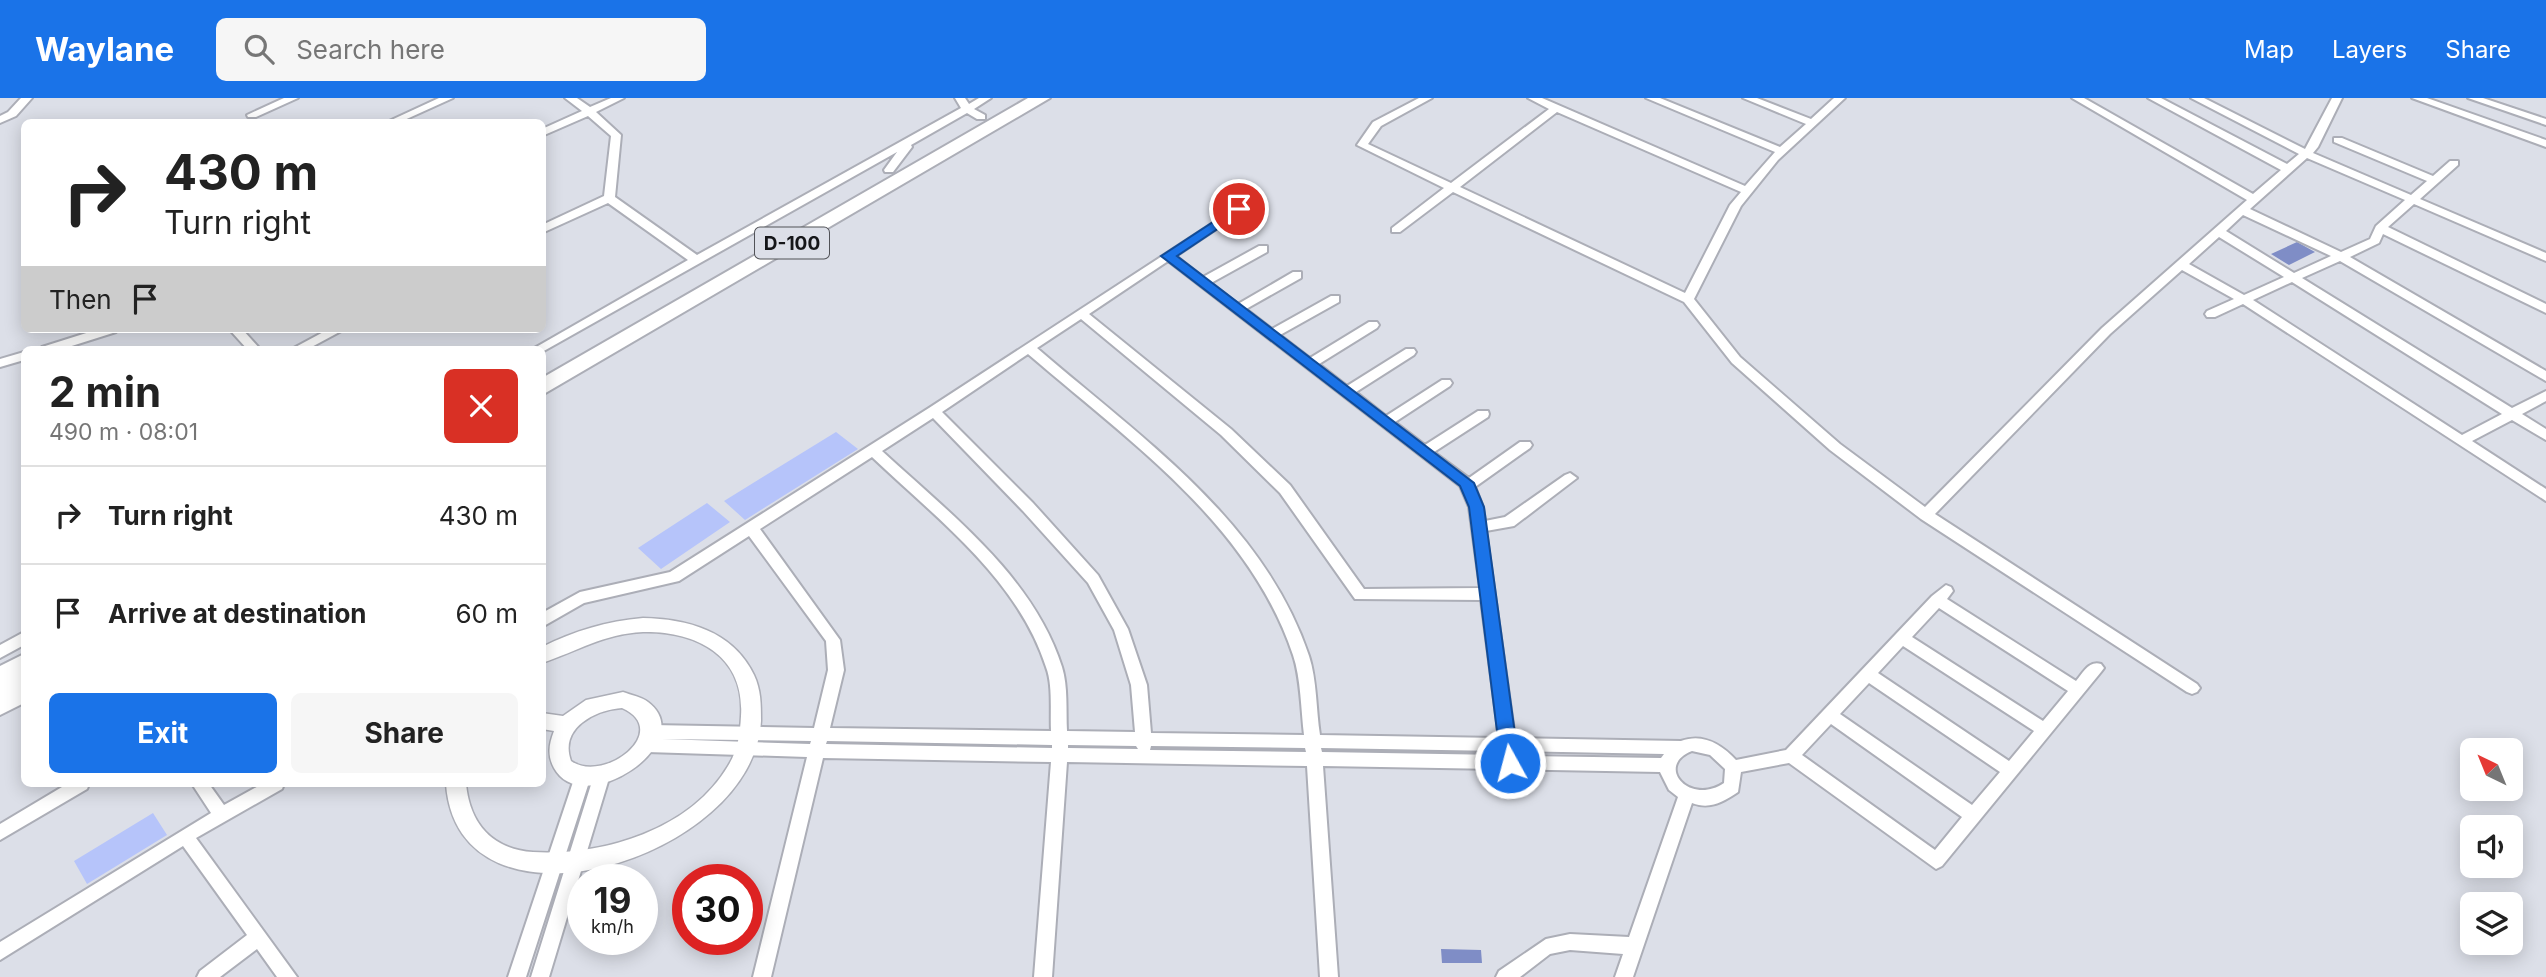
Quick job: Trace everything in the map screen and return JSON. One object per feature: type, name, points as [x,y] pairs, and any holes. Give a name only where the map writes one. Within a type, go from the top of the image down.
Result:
[{"type":"highway","name":"D-100","points":[[546,367],[889,170],[978,108],[1015,98]]},
{"type":"highway","name":"D-100","points":[[546,385],[1041,98]]},
{"type":"highway","points":[[12,692],[21,672]]},
{"type":"street","points":[[0,120],[12,114],[27,98]]},
{"type":"street","points":[[251,119],[258,98]]},
{"type":"street","points":[[251,119],[293,98]]},
{"type":"street","points":[[399,119],[448,98]]},
{"type":"street","points":[[570,98],[590,111],[616,135],[609,198]]},
{"type":"street","points":[[546,131],[619,98]]},
{"type":"street","points":[[960,98],[978,108]]},
{"type":"street","points":[[1427,98],[1377,124],[1362,145],[1688,299],[1736,360],[1835,447],[1926,515],[2192,688]]},
{"type":"street","points":[[1533,98],[1747,191]]},
{"type":"street","points":[[1651,98],[1782,151]]},
{"type":"street","points":[[1748,98],[1813,123]]},
{"type":"street","points":[[1688,299],[1736,205],[1782,151],[1840,98]]},
{"type":"street","points":[[2077,98],[2254,199]]},
{"type":"street","points":[[2153,98],[2288,169]]},
{"type":"street","points":[[2196,98],[2305,153],[2546,257]]},
{"type":"street","points":[[1926,515],[2106,331],[2313,147],[2337,98]]},
{"type":"street","points":[[2417,98],[2546,144]]},
{"type":"street","points":[[2473,98],[2546,122]]},
{"type":"street","points":[[544,346],[915,138],[978,108]]},
{"type":"street","points":[[1396,230],[1556,108]]},
{"type":"street","points":[[889,170],[915,138]]},
{"type":"street","points":[[2338,140],[2434,180]]},
{"type":"street","points":[[2211,314],[2375,241],[2380,228],[2454,163]]},
{"type":"street","points":[[546,228],[609,198]]},
{"type":"street","points":[[609,198],[697,261]]},
{"type":"street","points":[[546,619],[580,598],[674,577],[934,411],[1239,209]]},
{"type":"street","points":[[2242,210],[2340,256],[2546,377]]},
{"type":"street","points":[[2380,228],[2546,309]]},
{"type":"street","points":[[2218,231],[2546,435]]},
{"type":"street","points":[[1203,282],[1263,249]]},
{"type":"street","points":[[1168,256],[1425,451],[1467,486],[1476,507],[1510,763]]},
{"type":"street","points":[[2181,264],[2243,299],[2546,496]]},
{"type":"street","points":[[1238,309],[1297,275]]},
{"type":"street","points":[[1272,335],[1335,299]]},
{"type":"street","points":[[1081,313],[1226,432],[1285,489],[1360,595],[1488,594]]},
{"type":"street","points":[[1310,364],[1373,325]]},
{"type":"street","points":[[59,346],[99,333]]},
{"type":"street","points":[[239,333],[251,346]]},
{"type":"street","points":[[304,346],[332,333]]},
{"type":"street","points":[[1029,348],[1186,483],[1228,528],[1277,597],[1302,658],[1313,743],[1329,977]]},
{"type":"street","points":[[1347,392],[1410,352]]},
{"type":"street","points":[[0,363],[21,357]]},
{"type":"street","points":[[1386,422],[1446,383]]},
{"type":"street","points":[[2462,441],[2546,395]]},
{"type":"street","points":[[934,411],[1028,507],[1093,579],[1121,629],[1139,685],[1145,739],[1143,757]]},
{"type":"street","points":[[1425,451],[1483,414]]},
{"type":"street","points":[[1467,486],[1525,445]]},
{"type":"street","points":[[873,450],[979,551],[1031,614],[1055,669],[1060,756],[1043,977]]},
{"type":"street","points":[[1479,527],[1508,522],[1570,478]]},
{"type":"street","points":[[752,529],[833,640],[836,670],[762,977]]},
{"type":"street","points":[[1733,767],[1791,756],[1941,596],[2078,690]]},
{"type":"street","points":[[456,787],[458,805],[470,830],[489,848],[511,858],[553,864],[635,850],[674,831],[726,786],[749,741],[753,708],[750,684],[737,660],[718,642],[690,630],[664,626],[623,627],[576,639],[546,654]]},
{"type":"street","points":[[1902,638],[2045,730]]},
{"type":"street","points":[[0,652],[21,640]]},
{"type":"street","points":[[1791,756],[1936,861],[2096,668]]},
{"type":"street","points":[[1867,674],[2011,771]]},
{"type":"street","points":[[623,700],[636,703],[646,710],[651,720],[649,738],[624,767],[592,775],[570,772],[562,764],[556,736],[593,706],[623,700]]},
{"type":"street","points":[[1830,715],[1974,816]]},
{"type":"street","points":[[749,741],[821,734],[1507,747],[1678,747],[1692,744],[1716,749],[1733,767],[1732,787],[1724,795],[1700,799],[1687,795],[1674,784],[1666,765],[1672,752],[1678,747]]},
{"type":"street","points":[[649,738],[749,741],[817,751],[1666,765]]},
{"type":"street","points":[[540,977],[577,862],[592,775]]},
{"type":"street","points":[[517,977],[553,864],[592,775]]},
{"type":"street","points":[[0,833],[76,787]]},
{"type":"street","points":[[202,787],[222,815]]},
{"type":"street","points":[[0,952],[185,836],[271,787]]},
{"type":"street","points":[[1624,977],[1687,795]]},
{"type":"street","points":[[185,836],[288,977]]},
{"type":"street","points":[[206,977],[259,937]]},
{"type":"street","points":[[1505,977],[1546,947],[1570,942],[1635,946]]},
{"type":"shaded area","points":[[2297,242],[2315,252],[2289,265],[2271,254]]},
{"type":"shaded area","points":[[836,432],[858,449],[745,520],[724,501]]},
{"type":"shaded area","points":[[707,503],[730,522],[661,569],[638,548]]},
{"type":"shaded area","points":[[153,813],[167,835],[87,884],[74,861]]},
{"type":"shaded area","points":[[1441,949],[1481,950],[1482,963],[1442,963]]},
{"type":"route","points":[[1239,209],[1168,256],[1466,483],[1476,507],[1510,763]]}]
